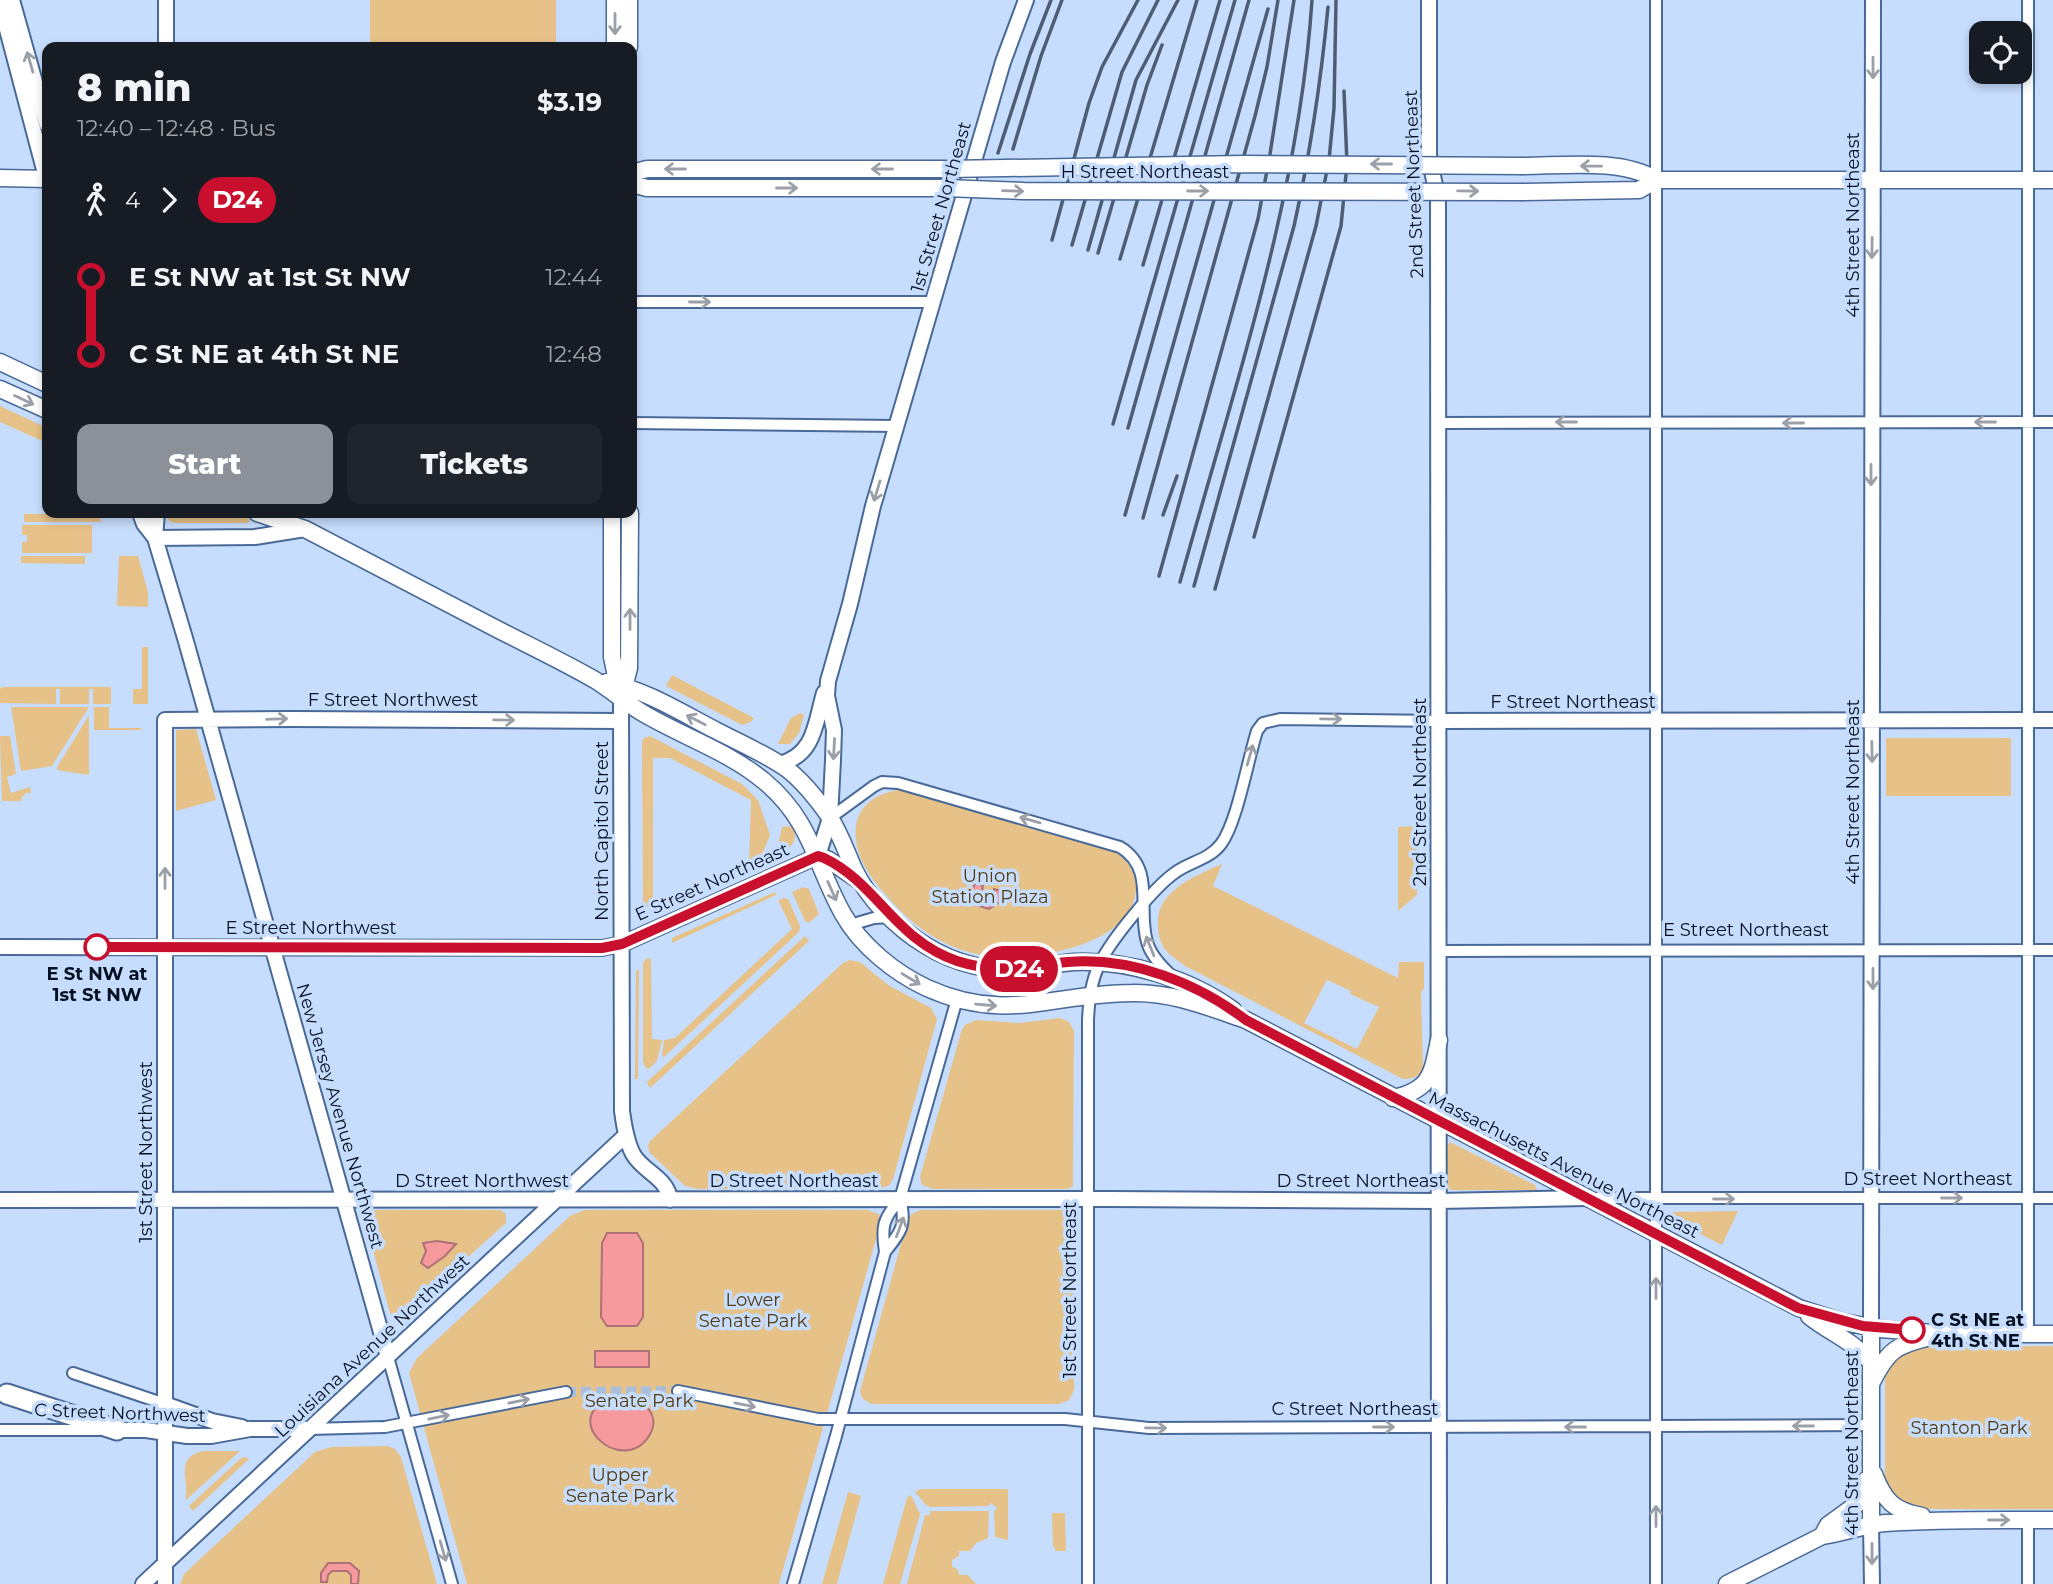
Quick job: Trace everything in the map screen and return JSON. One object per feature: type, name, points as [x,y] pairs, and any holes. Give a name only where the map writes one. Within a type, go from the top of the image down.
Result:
[{"type":"highway","points":[[7,1394],[117,1430]]},
{"type":"main road","points":[[615,0],[615,42]]},
{"type":"main road","points":[[629,0],[629,42]]},
{"type":"main road","name":"H Street Northeast","points":[[637,172],[648,169],[950,169],[1244,164],[1599,166],[1639,170],[1656,180]]},
{"type":"main road","points":[[0,178],[42,179]]},
{"type":"main road","name":"H Street Northeast","points":[[637,185],[647,188],[945,188],[1024,191],[1523,192],[1639,190],[1656,180],[2053,180]]},
{"type":"main road","points":[[0,362],[42,382]]},
{"type":"main road","points":[[0,389],[42,408]]},
{"type":"main road","points":[[272,518],[305,529],[594,680],[621,689],[642,692],[779,764],[802,782],[830,818],[861,882]]},
{"type":"main road","points":[[291,518],[305,529]]},
{"type":"main road","points":[[612,518],[612,657],[621,689],[641,712],[741,764],[763,780],[791,808],[818,856],[829,860],[861,882]]},
{"type":"main road","points":[[621,689],[629,668],[630,518]]},
{"type":"main road","name":"Massachusetts Avenue Northeast","points":[[818,856],[834,897],[850,925],[868,945],[894,968],[926,987],[957,999],[987,1006],[1015,1006],[1089,996],[1131,993],[1164,995],[1188,1000],[1246,1020]]},
{"type":"main road","name":"Massachusetts Avenue Northeast","points":[[861,882],[891,917],[924,944],[943,956],[967,964],[1011,970],[1066,962],[1100,963],[1132,967],[1177,981],[1219,1000],[1246,1020],[1393,1098],[1798,1308],[1871,1328]]},
{"type":"main road","points":[[1393,1098],[1414,1092],[1429,1080],[1439,1040]]},
{"type":"main road","points":[[1798,1308],[1822,1327],[1853,1343],[1871,1362]]},
{"type":"main road","points":[[1871,1328],[1947,1334],[2053,1334]]},
{"type":"main road","name":"4th Street Northeast","points":[[1871,1328],[1871,1525]]},
{"type":"main road","points":[[1871,1384],[1883,1361],[1895,1348],[1947,1334]]},
{"type":"main road","points":[[1871,1464],[1883,1493],[1894,1506],[1907,1513],[1945,1520]]},
{"type":"main road","points":[[1822,1536],[1828,1525],[1857,1504],[1871,1464]]},
{"type":"main road","points":[[1727,1584],[1822,1536],[1871,1525],[1945,1520],[2053,1520]]},
{"type":"street","points":[[12,0],[42,107]]},
{"type":"street","points":[[166,0],[166,42]]},
{"type":"street","name":"1st Street Northeast","points":[[779,764],[795,759],[806,748],[828,681],[860,566],[873,506],[1007,51],[1026,0]]},
{"type":"street","name":"2nd Street Northeast","points":[[1429,0],[1429,155],[1438,201],[1439,1584]]},
{"type":"street","points":[[1656,0],[1656,1584]]},
{"type":"street","name":"4th Street Northeast","points":[[1871,1328],[1873,0]]},
{"type":"street","points":[[2028,0],[2028,1334]]},
{"type":"street","points":[[0,3],[42,160]]},
{"type":"street","points":[[637,302],[933,302]]},
{"type":"street","points":[[1439,423],[2053,422]]},
{"type":"street","points":[[637,423],[897,426]]},
{"type":"street","name":"New Jersey Avenue Northwest","points":[[142,518],[155,538]]},
{"type":"street","name":"New Jersey Avenue Northwest","points":[[157,518],[155,538],[274,948],[452,1584]]},
{"type":"street","points":[[155,538],[255,537],[305,529]]},
{"type":"street","points":[[818,856],[830,818],[835,730],[827,696],[828,681]]},
{"type":"street","name":"North Capitol Street","points":[[621,689],[621,1102],[626,1135],[633,1154],[666,1186],[670,1200]]},
{"type":"street","name":"F Street Northeast","points":[[1187,865],[1210,854],[1226,837],[1257,731],[1263,723],[1280,719],[2053,720]]},
{"type":"street","name":"F Street Northwest","points":[[165,720],[621,721]]},
{"type":"street","name":"1st Street Northwest","points":[[165,720],[165,1584]]},
{"type":"street","points":[[830,818],[874,786],[882,782],[898,783],[1120,847],[1132,855],[1142,882],[1147,944],[1160,964],[1177,981]]},
{"type":"street","name":"E Street Northeast","points":[[622,944],[818,856]]},
{"type":"street","name":"1st Street Northeast","points":[[1088,1584],[1089,996],[1100,963],[1144,903],[1166,880],[1187,865]]},
{"type":"street","points":[[850,925],[874,918],[891,917]]},
{"type":"street","name":"E Street Northwest","points":[[0,947],[596,948],[622,944]]},
{"type":"street","name":"E Street Northeast","points":[[1439,951],[1872,948],[2053,950]]},
{"type":"street","points":[[886,1252],[882,1231],[886,1216],[900,1199],[957,999]]},
{"type":"street","name":"Louisiana Avenue Northwest","points":[[143,1584],[626,1135]]},
{"type":"street","name":"D Street Northeast","points":[[670,1200],[1439,1201],[1587,1198],[2053,1198]]},
{"type":"street","points":[[793,1584],[886,1252],[900,1233],[904,1216],[900,1199]]},
{"type":"street","name":"D Street Northwest","points":[[0,1200],[670,1200]]},
{"type":"street","points":[[73,1373],[212,1421],[250,1429]]},
{"type":"street","name":"C Street Northeast","points":[[678,1391],[818,1419],[1065,1419],[1149,1428],[1871,1425]]},
{"type":"street","name":"C Street Northwest","points":[[0,1430],[117,1430],[211,1436],[250,1429],[385,1427],[566,1392]]},
{"type":"street","points":[[2028,1520],[2028,1584]]},
{"type":"street","name":"4th Street Northeast","points":[[1871,1525],[1872,1584]]},
{"type":"green space","points":[[370,0],[556,0],[556,42],[370,42]]},
{"type":"green space","points":[[0,406],[42,426],[42,441],[0,422]]},
{"type":"green space","points":[[24,514],[42,514],[42,518],[100,518],[101,522],[24,522]]},
{"type":"green space","points":[[168,520],[250,520],[248,523],[174,523]]},
{"type":"green space","points":[[22,525],[92,525],[92,553],[22,553],[22,542],[27,542],[27,535],[22,535]]},
{"type":"green space","points":[[21,556],[85,556],[85,564],[21,563]]},
{"type":"green space","points":[[119,556],[138,556],[148,592],[148,607],[117,606]]},
{"type":"green space","points":[[142,647],[148,647],[148,704],[133,704],[133,689],[142,689]]},
{"type":"green space","points":[[672,675],[754,718],[742,725],[666,686]]},
{"type":"green space","points":[[111,687],[111,704],[93,704],[93,689],[89,689],[89,704],[60,704],[60,689],[56,689],[56,704],[0,703],[0,689]]},
{"type":"green space","points":[[11,707],[89,707],[52,766],[21,771]]},
{"type":"green space","points":[[94,707],[109,707],[109,728],[141,730],[94,730]]},
{"type":"green space","points":[[800,713],[804,715],[799,733],[790,744],[778,744],[791,718]]},
{"type":"green space","points":[[89,715],[89,775],[57,770],[57,767]]},
{"type":"green space","points":[[196,729],[216,800],[176,811],[176,730]]},
{"type":"green space","points":[[0,736],[10,736],[16,774],[7,777],[11,793],[30,787],[31,793],[25,793],[21,801],[2,801]]},
{"type":"green space","points":[[650,736],[742,784],[758,800],[770,835],[762,855],[749,865],[751,800],[670,758],[653,758],[653,906],[645,908],[642,741]]},
{"type":"green space","points":[[1886,738],[2011,738],[2011,796],[1886,796]]},
{"type":"green space","name":"Union Station Plaza","points":[[898,790],[910,791],[1110,849],[1125,860],[1134,874],[1136,886],[1131,908],[1117,925],[1096,938],[1071,948],[1044,954],[992,956],[972,953],[939,940],[919,927],[893,903],[869,874],[860,857],[856,829],[861,812],[880,795]]},
{"type":"green space","points":[[792,826],[794,841],[783,853],[779,841],[782,827]]},
{"type":"green space","points":[[1418,826],[1417,895],[1398,911],[1398,827]]},
{"type":"green space","points":[[1222,864],[1213,886],[1398,978],[1399,962],[1424,962],[1424,988],[1421,993],[1423,1068],[1420,1074],[1403,1079],[1185,966],[1168,953],[1158,932],[1163,903],[1179,886]],"holes":[[[1327,980],[1351,991],[1350,994],[1379,1007],[1357,1049],[1304,1023]]]},
{"type":"green space","points":[[803,887],[809,889],[819,914],[809,923],[805,921],[792,892]]},
{"type":"green space","points":[[775,892],[776,895],[672,943],[672,938]]},
{"type":"green space","points":[[788,899],[800,926],[799,932],[662,1056],[664,1040],[675,1038],[792,929],[778,900]]},
{"type":"green space","points":[[805,936],[809,941],[650,1088],[647,1082]]},
{"type":"green space","points":[[647,958],[651,959],[652,1039],[662,1040],[657,1061],[649,1069],[643,1062],[643,963]]},
{"type":"green space","points":[[850,960],[860,962],[888,985],[931,1008],[937,1019],[890,1185],[878,1189],[698,1189],[685,1186],[650,1153],[650,1141],[843,963]]},
{"type":"green space","points":[[636,970],[639,970],[638,1079],[635,1079]]},
{"type":"green space","points":[[1060,1018],[1069,1022],[1074,1031],[1073,1186],[1068,1189],[933,1189],[922,1185],[920,1177],[965,1025],[976,1020],[1019,1023]]},
{"type":"green space","points":[[1450,1142],[1535,1185],[1537,1190],[1450,1190],[1447,1185],[1447,1146]]},
{"type":"green space","points":[[373,1210],[500,1210],[506,1214],[506,1223],[399,1319],[393,1318],[390,1313],[365,1221],[365,1214]]},
{"type":"green space","name":"Senate Park","points":[[584,1210],[867,1210],[879,1214],[880,1225],[779,1584],[467,1584],[409,1373],[417,1358],[570,1216]]},
{"type":"green space","points":[[920,1210],[1068,1210],[1073,1213],[1074,1390],[1069,1400],[1059,1404],[871,1404],[862,1398],[860,1391],[908,1219]]},
{"type":"green space","points":[[1738,1211],[1722,1245],[1671,1219],[1672,1212]]},
{"type":"green space","name":"Stanton Park","points":[[2053,1346],[2053,1509],[1919,1509],[1896,1498],[1889,1489],[1885,1476],[1885,1377],[1896,1358],[1917,1347]]},
{"type":"green space","points":[[388,1446],[395,1449],[401,1457],[437,1584],[180,1584],[184,1574],[315,1452],[331,1447]]},
{"type":"green space","points":[[204,1451],[240,1451],[185,1501],[188,1459]]},
{"type":"green space","points":[[241,1458],[249,1459],[193,1511],[189,1506]]},
{"type":"green space","points":[[920,1489],[1008,1489],[1008,1540],[995,1537],[994,1511],[997,1508],[991,1503],[988,1506],[930,1507],[915,1492]]},
{"type":"green space","points":[[848,1492],[861,1496],[837,1584],[822,1584]]},
{"type":"green space","points":[[911,1495],[920,1514],[900,1584],[883,1584],[907,1498]]},
{"type":"green space","points":[[930,1511],[989,1511],[988,1538],[976,1543],[970,1551],[959,1551],[959,1556],[952,1560],[952,1566],[958,1570],[959,1575],[968,1575],[976,1584],[907,1584],[925,1515],[930,1515]]},
{"type":"green space","points":[[1052,1513],[1065,1513],[1066,1551],[1055,1551],[1053,1547]]},
{"type":"shaded area","points":[[975,883],[983,886],[982,890],[986,895],[988,892],[993,893],[994,889],[1001,891],[1000,902],[989,909],[976,905],[971,894]]},
{"type":"shaded area","points":[[607,1233],[637,1233],[643,1243],[643,1317],[637,1326],[607,1326],[601,1317],[602,1243]]},
{"type":"shaded area","points":[[437,1241],[456,1244],[428,1268],[421,1263],[426,1251],[423,1243]]},
{"type":"shaded area","points":[[595,1351],[649,1351],[649,1367],[595,1367]]},
{"type":"shaded area","points":[[615,1396],[639,1401],[651,1412],[653,1427],[649,1436],[637,1447],[624,1450],[610,1447],[599,1440],[592,1429],[591,1417],[598,1405]]},
{"type":"shaded area","points":[[328,1563],[350,1563],[359,1571],[358,1584],[351,1584],[351,1575],[347,1571],[332,1571],[327,1582],[321,1582],[321,1573]]},
{"type":"tunnel","points":[[566,1392],[678,1391]]},
{"type":"railway","points":[[998,153],[1030,54],[1051,0]]},
{"type":"railway","points":[[1013,149],[1041,56],[1062,0]]},
{"type":"railway","points":[[1052,240],[1089,103],[1102,67],[1138,0]]},
{"type":"railway","points":[[1072,245],[1122,72],[1158,0]]},
{"type":"railway","points":[[1088,250],[1136,80],[1178,0]]},
{"type":"railway","points":[[1120,259],[1197,0]]},
{"type":"railway","points":[[1143,265],[1220,0]]},
{"type":"railway","points":[[1113,424],[1235,0]]},
{"type":"railway","points":[[1128,428],[1249,0]]},
{"type":"railway","points":[[1143,518],[1255,116],[1267,67],[1278,0]]},
{"type":"railway","points":[[1159,576],[1258,219],[1294,0]]},
{"type":"railway","points":[[1180,582],[1242,366],[1278,221],[1305,74],[1312,0]]},
{"type":"railway","points":[[1215,589],[1316,226],[1329,160],[1334,108],[1336,0]]},
{"type":"railway","points":[[1194,586],[1294,226],[1314,117],[1328,7]]},
{"type":"railway","points":[[1125,515],[1268,9]]},
{"type":"railway","points":[[1098,253],[1147,85],[1162,45]]},
{"type":"railway","points":[[1254,537],[1341,226],[1347,164],[1344,91]]},
{"type":"railway","points":[[1163,515],[1177,476]]},
{"type":"bus line","name":"D24","points":[[97,947],[602,948],[622,944],[818,856],[861,882],[904,930],[943,956],[967,964],[1011,970],[1057,963],[1114,964],[1147,971],[1193,987],[1219,1000],[1246,1020],[1798,1308],[1863,1326],[1912,1330]]},
{"type":"place","name":"E St NW at 1st St NW","points":[[97,947]]},
{"type":"place","name":"C St NE at 4th St NE","points":[[1912,1330]]},
{"type":"park label","name":"Lower Senate Park","points":[[753,1310]]},
{"type":"park label","name":"Upper Senate Park","points":[[620,1485]]}]
